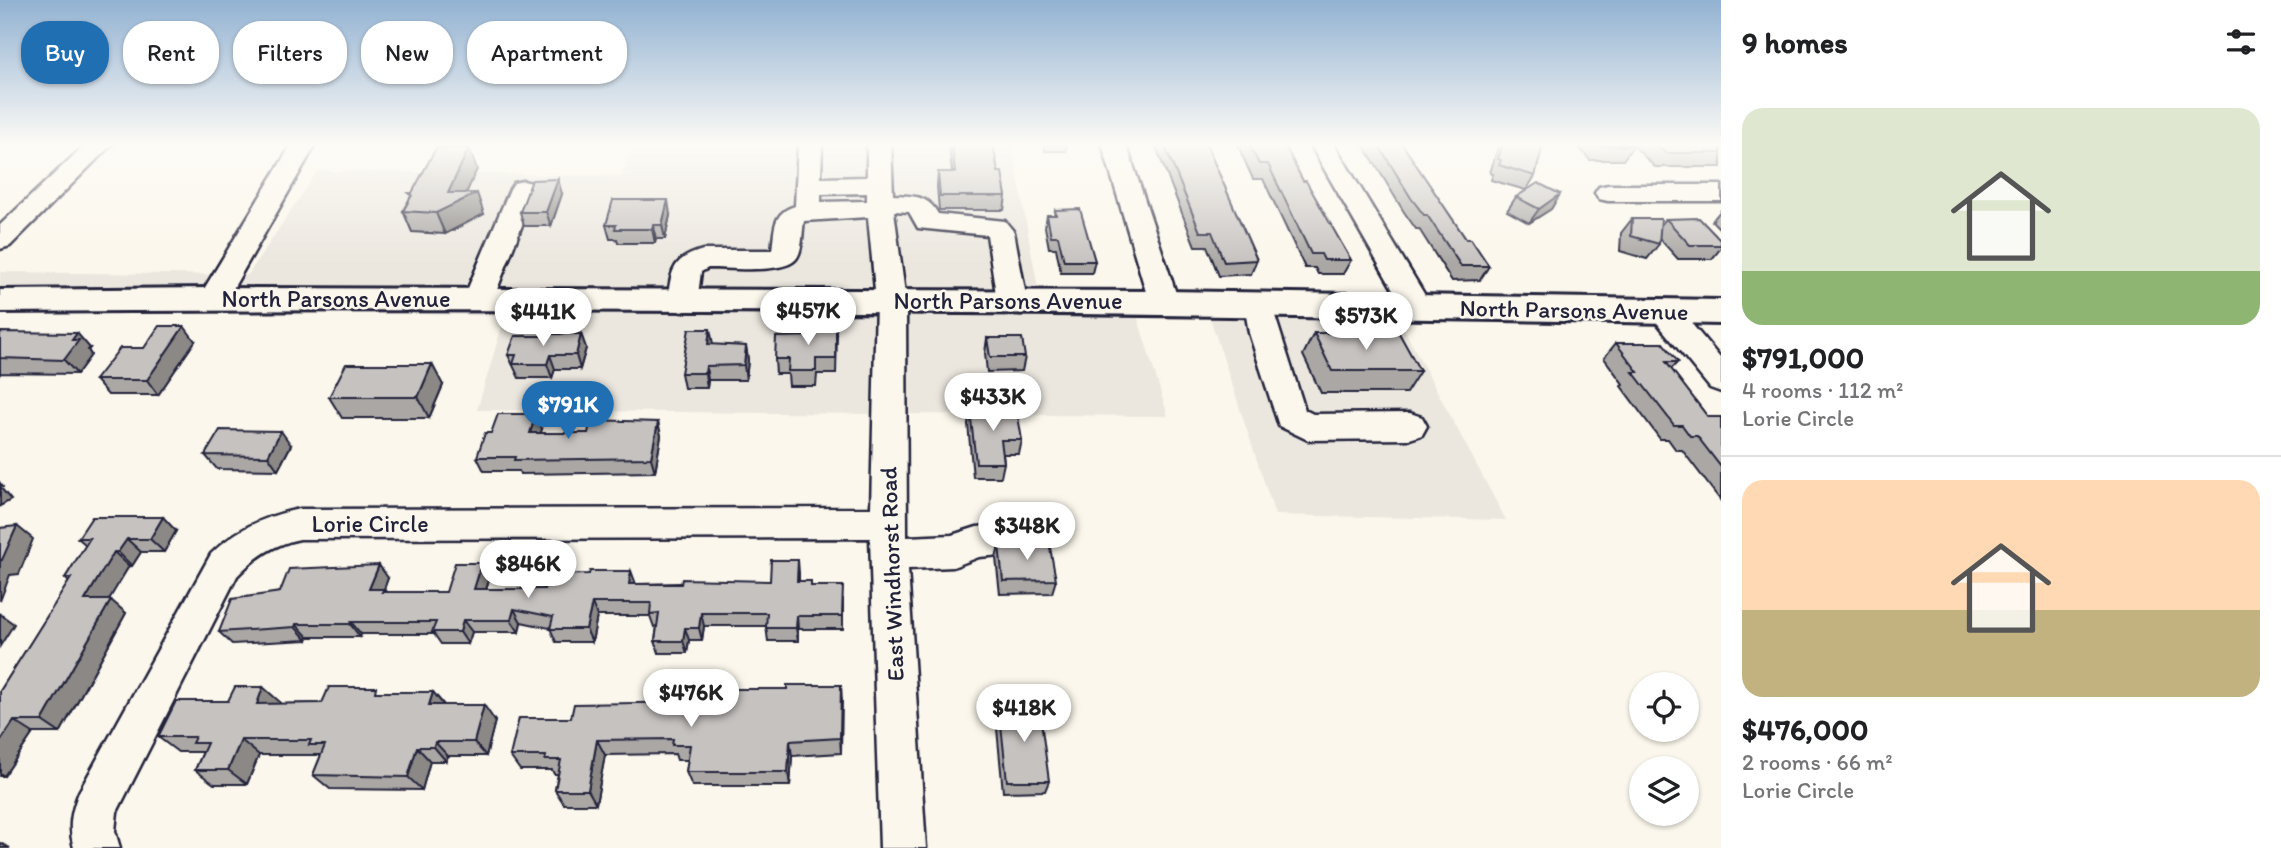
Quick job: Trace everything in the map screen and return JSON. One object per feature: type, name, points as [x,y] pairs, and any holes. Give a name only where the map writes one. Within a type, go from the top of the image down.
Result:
[{"type":"main road","name":"North Parsons Avenue","points":[[0,301],[213,299],[1164,302],[1721,313]]},
{"type":"street","points":[[0,240],[59,184]]},
{"type":"street","points":[[213,299],[281,184]]},
{"type":"street","points":[[682,302],[687,268],[703,259],[774,259],[785,255],[792,216],[808,199],[809,184]]},
{"type":"street","name":"East Windhorst Road","points":[[880,184],[891,301],[888,539],[904,848]]},
{"type":"street","points":[[1127,184],[1164,302]]},
{"type":"street","points":[[1345,184],[1417,307]]},
{"type":"street","points":[[478,300],[523,189]]},
{"type":"street","points":[[1608,193],[1721,193]]},
{"type":"street","points":[[808,199],[880,199],[915,204],[921,208],[928,222],[939,225],[995,227],[1000,232],[1012,301]]},
{"type":"street","points":[[1259,304],[1264,333],[1291,417],[1308,427],[1410,426]]},
{"type":"street","points":[[1665,313],[1721,380]]},
{"type":"street","name":"Lorie Circle","points":[[97,848],[92,831],[95,808],[224,565],[239,549],[279,527],[300,524],[888,539],[953,551],[977,542],[1035,537]]},
{"type":"shaded area","points":[[309,184],[870,184],[877,293],[0,294],[0,272],[248,275]]},
{"type":"shaded area","points":[[890,184],[1019,184],[1039,294],[902,293]]},
{"type":"shaded area","points":[[145,307],[878,308],[875,414],[477,410],[505,316]]},
{"type":"shaded area","points":[[903,308],[1135,309],[1168,416],[903,414]]},
{"type":"shaded area","points":[[1210,318],[1398,318],[1506,520],[1275,515]]},
{"type":"building","points":[[417,184],[452,184],[448,193],[477,193],[436,213],[403,211],[412,195],[409,193],[412,193]]},
{"type":"building","points":[[531,184],[556,184],[546,212],[520,212]]},
{"type":"building","points":[[939,184],[1004,184],[1006,196],[940,196]]},
{"type":"building","points":[[1180,184],[1223,184],[1257,260],[1224,262],[1212,232],[1200,232]]},
{"type":"building","points":[[1277,184],[1307,184],[1351,260],[1324,260],[1321,254],[1311,254]]},
{"type":"building","points":[[1402,184],[1429,184],[1466,239],[1471,239],[1489,266],[1461,266],[1427,215],[1424,215]]},
{"type":"building","points":[[1537,184],[1560,194],[1539,209],[1516,197]]},
{"type":"building","points":[[613,200],[668,200],[662,225],[653,225],[652,229],[615,229],[616,225],[606,225]]},
{"type":"building","points":[[1080,209],[1095,261],[1064,261],[1058,236],[1051,236],[1047,215],[1056,215],[1055,210]]},
{"type":"building","points":[[1699,218],[1721,241],[1721,245],[1690,245],[1666,219]]},
{"type":"building","points":[[1632,219],[1661,219],[1659,244],[1631,236]]},
{"type":"building","points":[[815,321],[836,321],[836,359],[816,359],[816,371],[788,371],[789,359],[775,359],[776,337],[814,336]]},
{"type":"building","points":[[159,326],[184,326],[147,380],[95,380],[120,348],[144,348]]},
{"type":"building","points":[[689,329],[710,329],[708,344],[746,346],[744,365],[706,366],[705,373],[681,373]]},
{"type":"building","points":[[0,332],[77,333],[72,340],[79,340],[64,360],[0,358]]},
{"type":"building","points":[[1314,333],[1399,333],[1420,371],[1332,371]]},
{"type":"building","points":[[581,334],[576,355],[550,355],[547,364],[513,364],[516,355],[508,355],[515,336]]},
{"type":"building","points":[[987,338],[1022,338],[1025,357],[990,357]]},
{"type":"building","points":[[1616,343],[1663,343],[1678,362],[1666,362],[1708,417],[1721,417],[1721,467],[1697,436],[1690,436],[1682,425],[1674,425],[1633,372],[1638,372]]},
{"type":"building","points":[[346,364],[432,364],[418,397],[329,397]]},
{"type":"building","points":[[970,410],[1017,410],[1022,440],[1001,440],[1004,463],[976,463]]},
{"type":"building","points":[[498,414],[536,414],[530,433],[588,433],[591,420],[658,422],[651,458],[514,460],[515,457],[477,457],[485,433],[491,433]]},
{"type":"building","points":[[220,430],[281,431],[268,456],[205,455]]},
{"type":"building","points":[[92,517],[163,517],[150,539],[127,539],[118,552],[114,552],[85,600],[111,600],[42,721],[14,721],[0,742],[0,691],[71,578],[65,578],[90,538],[78,538]]},
{"type":"building","points":[[17,526],[2,560],[0,561],[0,528]]},
{"type":"building","points":[[1049,542],[1056,580],[1003,581],[999,545]]},
{"type":"building","points":[[771,560],[798,560],[797,581],[811,581],[811,586],[843,586],[842,616],[797,616],[796,628],[766,628],[767,613],[701,613],[699,628],[685,628],[683,641],[655,641],[659,613],[650,614],[651,603],[592,603],[586,629],[550,629],[553,617],[514,609],[511,620],[463,620],[460,632],[432,632],[436,622],[351,622],[296,624],[295,627],[219,632],[232,599],[280,592],[289,569],[379,565],[369,589],[384,589],[382,592],[446,592],[455,563],[482,563],[474,589],[544,589],[547,575],[589,574],[590,571],[631,571],[629,584],[681,584],[682,579],[770,581]]},
{"type":"building","points":[[702,681],[732,681],[731,689],[841,685],[840,738],[790,741],[788,772],[686,772],[690,745],[672,745],[673,739],[597,740],[588,790],[555,790],[561,760],[545,760],[546,756],[510,756],[519,718],[571,718],[574,704],[699,702]]},
{"type":"building","points":[[235,687],[263,687],[257,704],[322,703],[329,687],[376,687],[375,692],[433,692],[429,705],[484,705],[474,742],[435,742],[434,747],[417,747],[408,777],[313,775],[325,745],[309,745],[311,740],[241,740],[228,770],[195,770],[207,743],[192,743],[195,737],[158,737],[176,701],[228,701]]},
{"type":"building","points":[[999,706],[1039,706],[1049,781],[1007,781]]}]
